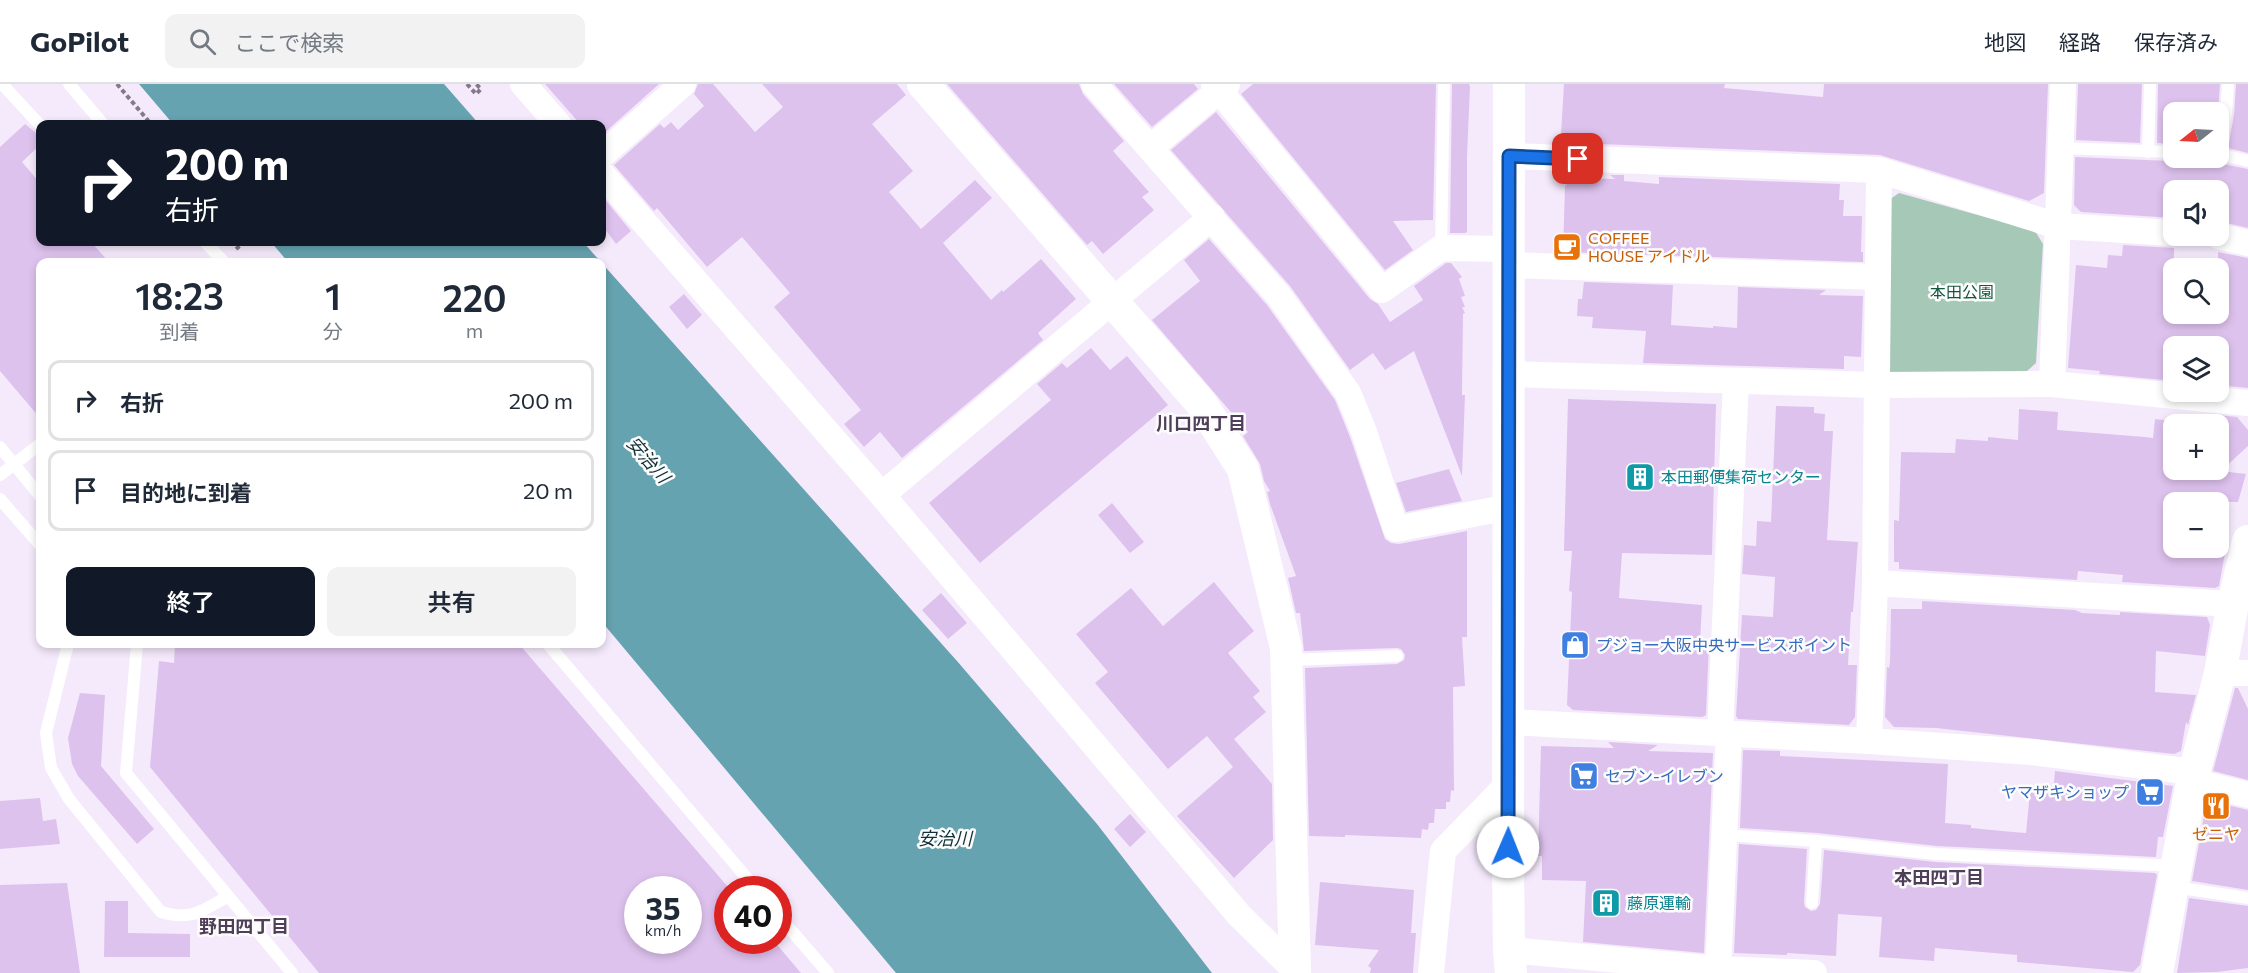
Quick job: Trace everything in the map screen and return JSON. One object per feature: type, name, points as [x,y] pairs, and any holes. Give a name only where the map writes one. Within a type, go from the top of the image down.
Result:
[{"type":"street","points":[[523,84],[554,120]]},
{"type":"street","points":[[606,151],[683,84]]},
{"type":"street","points":[[923,84],[1201,403],[1243,469],[1286,648],[1297,972]]},
{"type":"street","points":[[1094,84],[1279,296],[1348,393],[1364,432],[1396,529],[1509,507]]},
{"type":"street","points":[[1509,84],[1507,257],[1510,374],[1510,962],[1814,973]]},
{"type":"street","points":[[2052,384],[2063,84]]},
{"type":"street","points":[[1150,148],[1220,86],[1382,290],[1441,248],[1507,257],[1878,277]]},
{"type":"street","points":[[1509,156],[1879,170],[2058,226],[2163,232]]},
{"type":"street","points":[[1869,741],[1875,583],[1879,170]]},
{"type":"street","points":[[606,179],[882,495],[1239,915],[1297,972]]},
{"type":"street","points":[[882,495],[1212,218]]},
{"type":"street","points":[[2229,239],[2248,243]]},
{"type":"street","points":[[1510,374],[1876,385],[2052,384],[2248,403]]},
{"type":"street","points":[[1718,969],[1724,835],[1724,733],[1736,381]]},
{"type":"street","points":[[2157,973],[2193,776],[2234,673],[2233,604],[2248,541]]},
{"type":"street","points":[[1875,583],[2233,604]]},
{"type":"street","points":[[1509,722],[2031,752],[2193,776],[2248,795]]},
{"type":"street","points":[[1431,973],[1443,851],[1509,783]]},
{"type":"lane","points":[[2,84],[36,121]]},
{"type":"lane","points":[[69,84],[100,120]]},
{"type":"lane","points":[[1441,248],[1444,84]]},
{"type":"lane","points":[[2148,152],[2150,84]]},
{"type":"lane","points":[[2227,102],[2228,84]]},
{"type":"lane","points":[[2061,148],[2163,152]]},
{"type":"lane","points":[[2229,156],[2248,161]]},
{"type":"lane","points":[[209,246],[220,258]]},
{"type":"lane","points":[[0,447],[36,491]]},
{"type":"lane","points":[[0,475],[36,447]]},
{"type":"lane","points":[[0,499],[36,540]]},
{"type":"lane","points":[[67,648],[46,733],[51,768],[69,799],[161,912],[177,917],[198,914],[228,896]]},
{"type":"lane","points":[[137,648],[126,772],[292,973]]},
{"type":"lane","points":[[551,648],[745,876]]},
{"type":"lane","points":[[1286,660],[1397,656]]},
{"type":"lane","points":[[1724,835],[2175,876],[2248,898]]},
{"type":"lane","points":[[1812,903],[1816,842]]},
{"type":"lane","points":[[792,931],[828,973]]},
{"type":"path","points":[[117,84],[148,120]]},
{"type":"path","points":[[467,84],[476,94],[481,89],[476,84]]},
{"type":"green space","name":"本田公園","points":[[1899,193],[2035,231],[2043,244],[2036,363],[2026,372],[1895,376],[1883,366],[1886,202]]},
{"type":"water","points":[[139,84],[444,84],[476,120],[170,120]]},
{"type":"water","points":[[274,246],[587,246],[597,258],[285,258]]},
{"type":"water","name":"安治川","points":[[606,267],[957,661],[1097,824],[1212,973],[896,973],[606,627]]},
{"type":"building","points":[[545,84],[659,84],[606,131],[606,120],[576,120]]},
{"type":"building","points":[[698,84],[713,84],[755,132],[783,107],[762,84],[897,84],[906,95],[872,124],[913,171],[889,192],[921,229],[975,180],[992,198],[943,243],[991,300],[1041,259],[1076,299],[1038,333],[1043,340],[902,458],[880,432],[864,447],[844,424],[861,410],[774,307],[790,293],[742,237],[707,267],[657,208],[654,211],[614,165],[660,124],[664,128],[671,122],[678,130],[704,106],[694,94]]},
{"type":"building","points":[[947,84],[1079,84],[1083,94],[1124,141],[1113,151],[1149,192],[1142,197],[1154,210],[1103,254],[1092,241],[1087,245]]},
{"type":"building","points":[[1114,84],[1194,84],[1198,89],[1152,127]]},
{"type":"building","points":[[1253,84],[1436,84],[1433,220],[1393,221],[1413,250],[1385,270],[1241,94]]},
{"type":"building","points":[[1452,84],[1469,84],[1470,86],[1467,232],[1465,233],[1450,233]]},
{"type":"building","points":[[1564,84],[1725,84],[1724,88],[1823,97],[1824,84],[2048,84],[2044,193],[2029,201],[1880,155],[1573,143],[1561,134]]},
{"type":"building","points":[[2078,84],[2142,84],[2140,143],[2076,140]]},
{"type":"building","points":[[2158,84],[2220,84],[2219,102],[2163,102],[2163,143],[2157,143]]},
{"type":"building","points":[[2236,84],[2248,84],[2248,153],[2229,148]]},
{"type":"building","points":[[1216,112],[1370,299],[1378,304],[1390,322],[1423,300],[1414,286],[1446,263],[1451,263],[1462,277],[1459,279],[1465,296],[1461,297],[1465,307],[1462,307],[1465,313],[1463,314],[1462,395],[1465,395],[1462,476],[1414,351],[1385,370],[1373,353],[1350,370],[1290,286],[1171,150]]},
{"type":"building","points":[[25,124],[36,134],[36,149],[22,162],[36,178],[36,246],[95,246],[105,258],[36,258],[36,413],[0,371],[0,147]]},
{"type":"building","points":[[2075,157],[2163,161],[2163,168],[2229,168],[2229,165],[2248,169],[2248,228],[2229,224],[2229,180],[2163,180],[2163,217],[2081,212],[2074,205]]},
{"type":"building","points":[[1610,175],[1624,175],[1624,181],[1659,184],[1659,177],[1840,184],[1839,200],[1844,200],[1843,216],[1862,216],[1863,262],[1563,252],[1565,186],[1573,178],[1615,179]]},
{"type":"building","points":[[606,201],[631,231],[616,244],[606,230]]},
{"type":"building","points":[[1209,239],[1267,305],[1335,400],[1385,539],[1399,544],[1467,531],[1467,637],[1462,637],[1465,686],[1453,687],[1454,791],[1451,790],[1450,802],[1446,802],[1446,809],[1435,809],[1434,823],[1429,823],[1428,830],[1422,829],[1421,838],[1309,836],[1305,668],[1397,664],[1404,660],[1405,655],[1401,649],[1397,648],[1304,651],[1300,613],[1296,613],[1288,578],[1296,576],[1270,504],[1267,492],[1270,491],[1264,481],[1260,464],[1243,436],[1248,432],[1152,320],[1200,281],[1184,260]]},
{"type":"building","points":[[2123,245],[2174,248],[2174,258],[2163,258],[2163,324],[2229,324],[2229,258],[2218,258],[2218,252],[2248,258],[2248,388],[2229,386],[2229,336],[2163,336],[2163,380],[2099,374],[2100,371],[2068,368],[2076,265],[2107,268],[2108,255],[2122,256]]},
{"type":"building","points":[[1584,282],[1673,285],[1671,325],[1713,328],[1713,326],[1737,328],[1738,287],[1826,290],[1819,295],[1863,296],[1861,357],[1844,356],[1844,369],[1643,363],[1646,331],[1592,328],[1593,317],[1577,316],[1578,299],[1582,299]]},
{"type":"building","points":[[684,294],[702,315],[687,329],[669,307]]},
{"type":"building","points":[[1091,348],[1110,370],[1127,356],[1168,405],[980,563],[929,503],[1051,400],[1037,384],[1062,363],[1067,368]]},
{"type":"building","points":[[1568,399],[1716,404],[1712,555],[1622,553],[1619,598],[1702,605],[1700,643],[1709,643],[1706,715],[1702,717],[1573,710],[1567,705],[1572,592],[1569,591],[1572,551],[1564,551]]},
{"type":"building","points":[[1776,406],[1814,407],[1814,413],[1825,414],[1824,431],[1833,431],[1827,540],[1858,542],[1848,665],[1857,665],[1855,717],[1849,725],[1738,719],[1736,716],[1742,615],[1773,617],[1775,577],[1742,574],[1744,545],[1756,546],[1757,521],[1771,522]]},
{"type":"building","points":[[2019,409],[2058,412],[2057,430],[2153,438],[2155,419],[2163,420],[2163,480],[2229,480],[2229,472],[2246,474],[2238,502],[2229,502],[2229,492],[2163,492],[2163,558],[2224,558],[2219,586],[2215,588],[2122,582],[2123,575],[2078,571],[2077,580],[1899,569],[1899,562],[1894,562],[1894,520],[1899,521],[1901,452],[1955,453],[1956,439],[1988,441],[1988,437],[2018,440]]},
{"type":"building","points":[[2229,416],[2237,417],[2248,430],[2248,446],[2229,464]]},
{"type":"building","points":[[1449,469],[1462,501],[1406,512],[1396,483]]},
{"type":"building","points":[[1112,503],[1144,542],[1130,553],[1098,515]]},
{"type":"building","points":[[1214,582],[1254,631],[1228,653],[1260,691],[1253,697],[1266,712],[1234,739],[1272,784],[1273,840],[1234,878],[1177,816],[1233,767],[1207,736],[1168,769],[1095,683],[1108,672],[1076,634],[1131,588],[1163,626]]},
{"type":"building","points":[[941,593],[967,623],[948,639],[922,610]]},
{"type":"building","points":[[1922,601],[2075,610],[2082,613],[2120,615],[2120,612],[2207,617],[2210,625],[2205,656],[2156,651],[2155,692],[2196,695],[2188,725],[2186,722],[2181,751],[2174,754],[1936,728],[1894,727],[1885,717],[1887,667],[1889,668],[1890,662],[1891,609],[1922,609]]},
{"type":"building","points":[[175,648],[522,648],[719,876],[714,876],[714,954],[785,954],[801,973],[319,973],[150,767],[159,661],[174,663]]},
{"type":"building","points":[[2235,688],[2238,688],[2248,709],[2248,780],[2213,771]]},
{"type":"building","points":[[80,693],[105,695],[101,766],[154,829],[137,844],[78,776],[72,764],[68,738]]},
{"type":"building","points":[[1608,742],[1658,745],[1648,751],[1713,753],[1704,953],[1583,942],[1586,881],[1542,880],[1542,856],[1538,856],[1541,746],[1614,748]]},
{"type":"building","points":[[1743,750],[1780,751],[1780,756],[1948,764],[1945,823],[2013,832],[2026,833],[2030,792],[2053,794],[2055,771],[2173,786],[2163,837],[2158,837],[2156,857],[1937,846],[1817,833],[1740,828]]},
{"type":"building","points":[[40,798],[43,821],[56,819],[60,844],[0,849],[0,801]]},
{"type":"building","points":[[2207,800],[2248,810],[2248,890],[2192,881]]},
{"type":"building","points":[[1130,814],[1146,832],[1130,847],[1114,829]]},
{"type":"building","points":[[1739,844],[1807,849],[1804,902],[1805,907],[1811,911],[1816,910],[1820,904],[1824,850],[1936,862],[2155,873],[2157,875],[2140,965],[2133,972],[2017,962],[2017,955],[1935,948],[1934,961],[1879,957],[1882,917],[1838,914],[1836,956],[1734,953]]},
{"type":"building","points":[[1320,882],[1414,890],[1411,933],[1416,933],[1413,973],[1370,973],[1371,968],[1368,966],[1379,950],[1315,945]]},
{"type":"building","points":[[67,883],[80,973],[0,973],[0,885]]},
{"type":"building","points":[[2189,898],[2248,906],[2248,968],[2217,972],[2177,973]]},
{"type":"building","points":[[105,901],[128,901],[128,933],[190,934],[190,957],[104,957]]},
{"type":"place","name":"COFFEE HOUSE アイドル","points":[[1567,247]]},
{"type":"place","name":"本田郵便集荷センター","points":[[1640,477]]},
{"type":"place","name":"プジョー大阪中央サービスポイント","points":[[1575,645]]},
{"type":"place","name":"セブン-イレブン","points":[[1584,776]]},
{"type":"place","name":"ヤマザキショップ","points":[[2150,792]]},
{"type":"place","name":"ゼニヤ","points":[[2216,806]]},
{"type":"place","name":"藤原運輸","points":[[1606,903]]},
{"type":"district","name":"川口四丁目","points":[[1201,424]]},
{"type":"district","name":"本田四丁目","points":[[1939,878]]},
{"type":"district","name":"野田四丁目","points":[[244,927]]},
{"type":"route","points":[[1508,847],[1510,374],[1507,249],[1509,156],[1578,159]]}]
